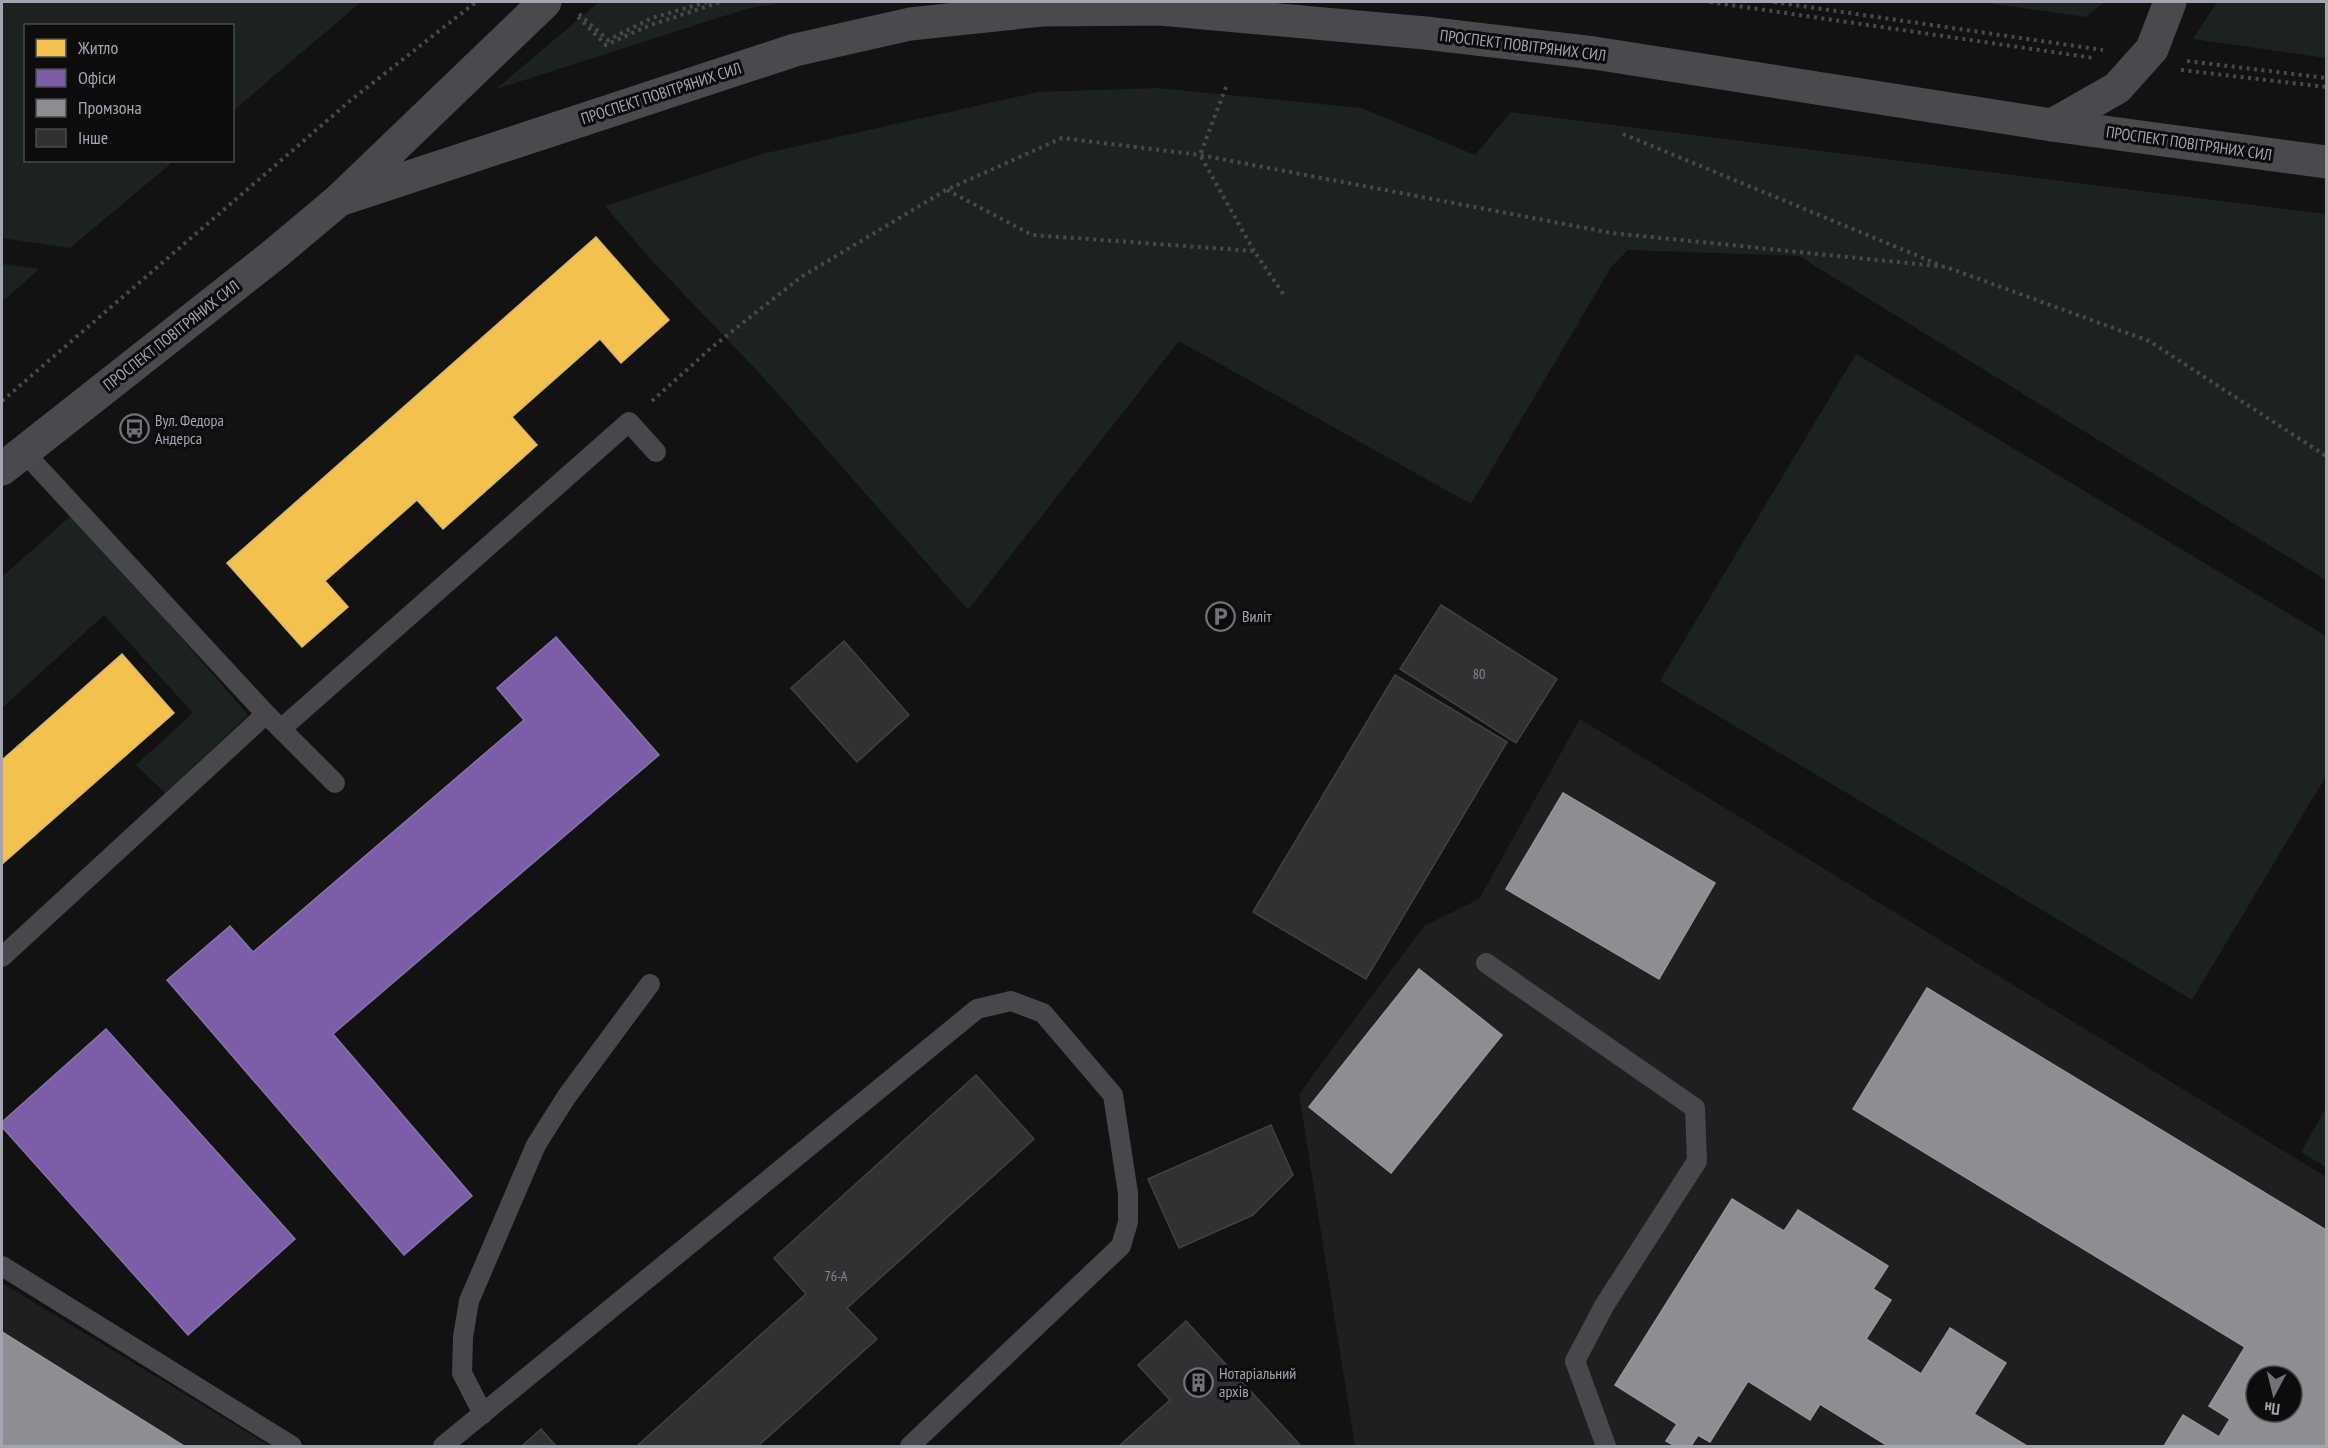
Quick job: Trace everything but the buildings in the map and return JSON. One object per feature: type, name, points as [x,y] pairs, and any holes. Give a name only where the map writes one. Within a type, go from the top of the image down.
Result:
[{"type":"main road","name":"ПРОСПЕКТ ПОВІТРЯНИХ СИЛ","points":[[950,2],[990,15]]},
{"type":"main road","points":[[2052,125],[2117,88],[2152,49],[2170,2]]},
{"type":"main road","name":"ПРОСПЕКТ ПОВІТРЯНИХ СИЛ","points":[[13,460],[339,200],[560,5]]},
{"type":"main road","name":"ПРОСПЕКТ ПОВІТРЯНИХ СИЛ","points":[[339,200],[795,50],[910,24],[1042,10],[1160,9],[1425,33],[1594,53],[2052,125],[2326,162]]},
{"type":"lane","points":[[280,729],[630,422],[656,452]]},
{"type":"lane","points":[[13,460],[335,783]]},
{"type":"lane","points":[[2,957],[266,714]]},
{"type":"lane","points":[[1486,963],[1695,1108],[1697,1161],[1604,1306],[1575,1361],[1606,1446]]},
{"type":"lane","points":[[483,1414],[462,1373],[463,1337],[469,1301],[536,1145],[567,1095],[650,984]]},
{"type":"lane","points":[[443,1446],[977,1009],[1011,1001],[1043,1013],[1113,1095],[1128,1193],[1128,1222],[1121,1246],[910,1446]]},
{"type":"lane","points":[[2,1266],[292,1446]]},
{"type":"path","points":[[2,401],[351,100],[476,2]]},
{"type":"path","points":[[560,5],[608,40],[652,18],[707,2]]},
{"type":"path","points":[[576,16],[606,45],[648,26],[720,2]]},
{"type":"path","points":[[1710,2],[2142,60],[2326,78]]},
{"type":"path","points":[[1774,2],[2326,87]]},
{"type":"path","points":[[1200,155],[1226,87]]},
{"type":"path","points":[[1623,134],[1946,267],[2149,341],[2326,456]]},
{"type":"path","points":[[630,422],[711,348],[801,277],[946,190],[1062,138],[1200,155],[1612,233],[1946,267]]},
{"type":"path","points":[[1200,155],[1254,252],[1284,295]]},
{"type":"path","points":[[946,190],[1032,235],[1254,252]]},
{"type":"shaded area","points":[[2,2],[361,2],[234,110],[234,24],[24,24],[24,162],[173,162],[70,248],[2,238]]},
{"type":"shaded area","points":[[599,2],[786,2],[746,9],[496,89]]},
{"type":"shaded area","points":[[1981,2],[2105,2],[2085,17]]},
{"type":"shaded area","points":[[2217,2],[2326,2],[2326,58],[2193,39]]},
{"type":"shaded area","points":[[1157,88],[1362,108],[1475,155],[1511,112],[2326,214],[2326,580],[1799,256],[1628,250],[1612,266],[1471,504],[1179,341],[968,610],[763,377],[654,263],[605,206],[762,154],[1038,92]]},
{"type":"shaded area","points":[[2,264],[39,269],[2,302]]},
{"type":"shaded area","points":[[1856,354],[2326,636],[2326,776],[2192,1000],[1660,681]]},
{"type":"shaded area","points":[[73,514],[248,715],[165,793],[136,765],[193,713],[104,615],[2,708],[2,577]]},
{"type":"shaded area","points":[[1580,719],[2326,1177],[2326,1446],[1355,1446],[1299,1094],[1424,926],[1479,899]]},
{"type":"shaded area","points":[[2326,1108],[2326,1167],[2301,1152]]},
{"type":"shaded area","points":[[2,1283],[270,1446],[2,1446]]},
{"type":"place","name":"Вул. Федора Андерса","points":[[134,429]]},
{"type":"place","name":"Виліт","points":[[1221,616]]},
{"type":"place","name":"Нотаріальний архів","points":[[1198,1382]]}]
